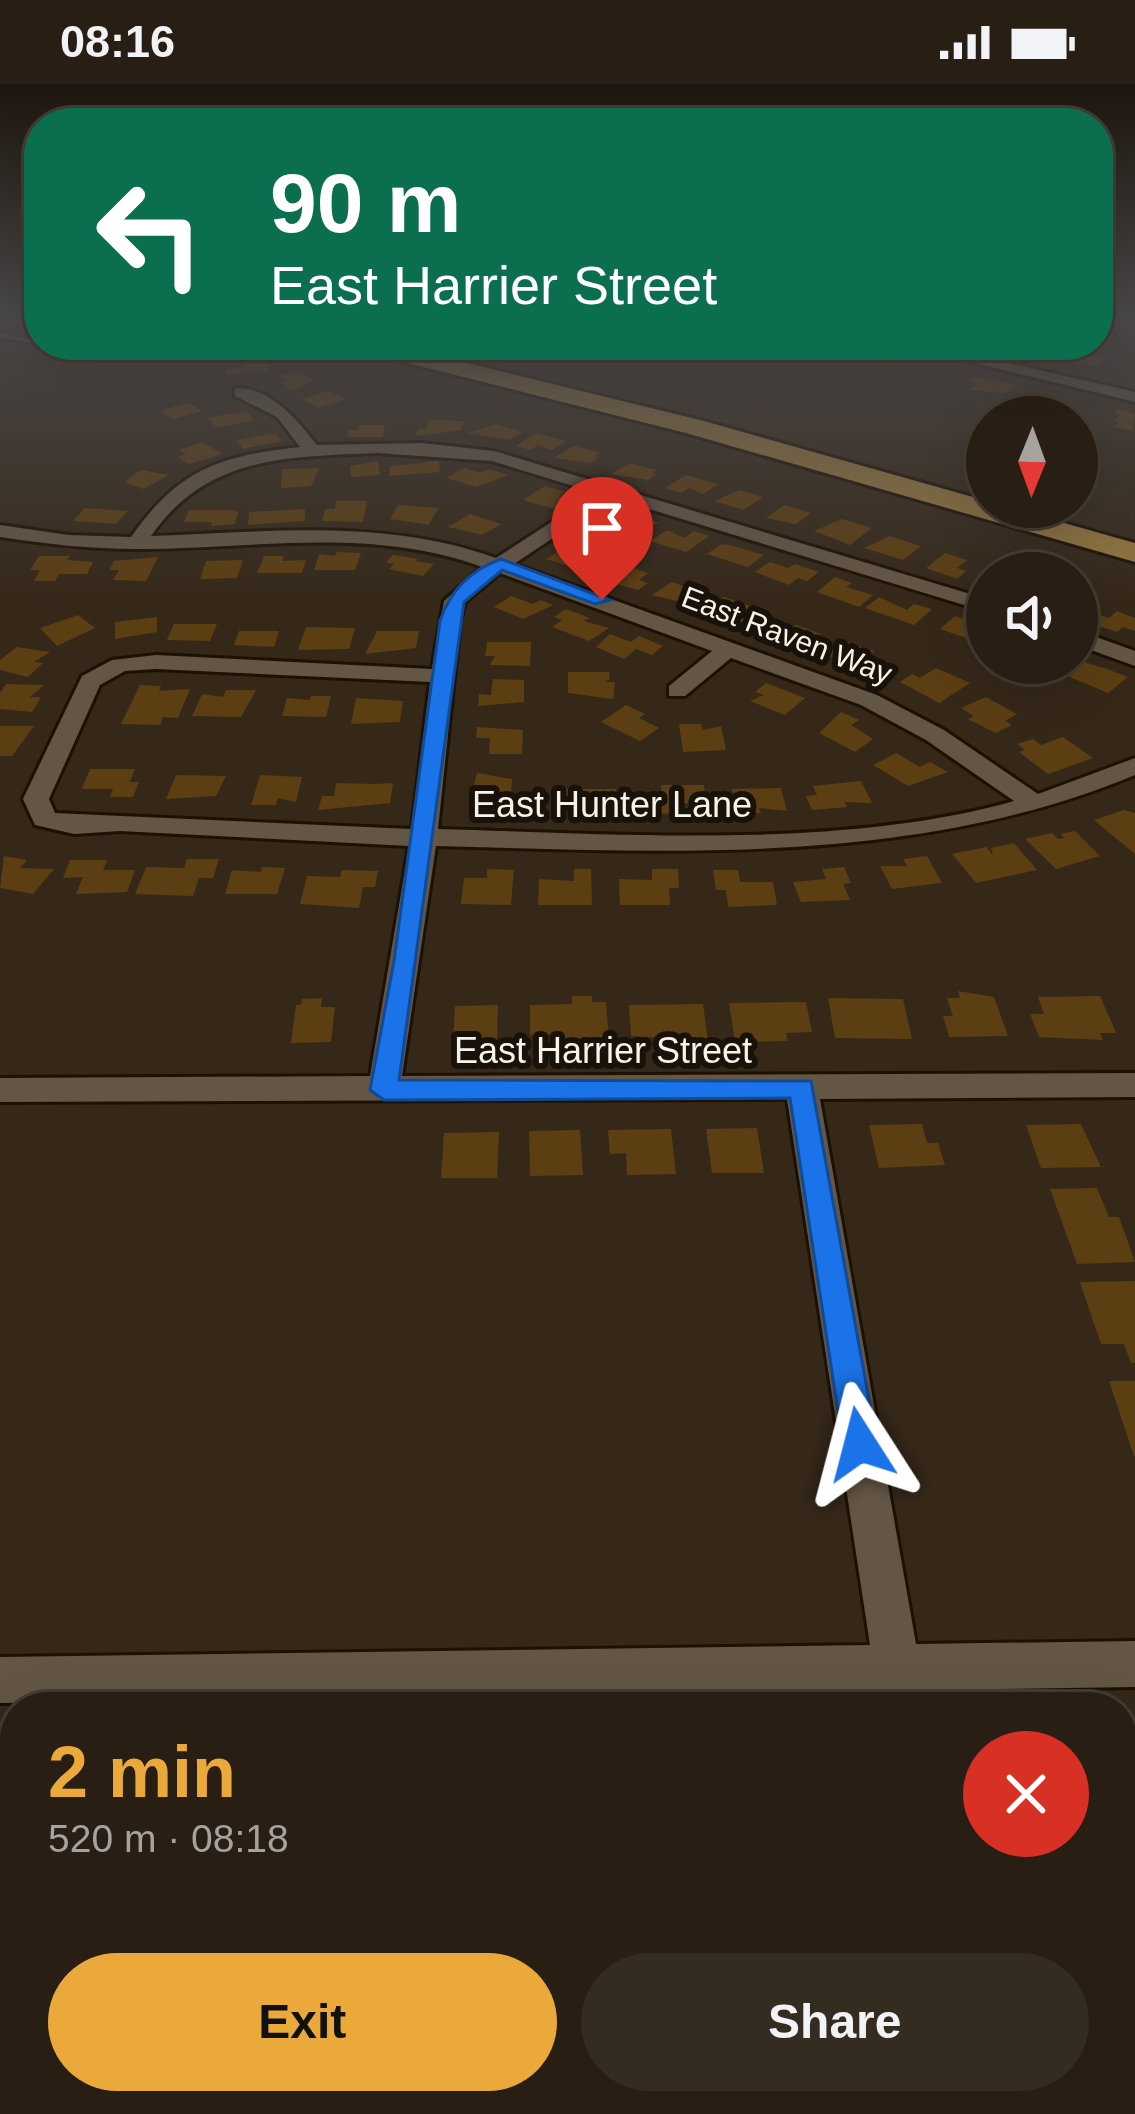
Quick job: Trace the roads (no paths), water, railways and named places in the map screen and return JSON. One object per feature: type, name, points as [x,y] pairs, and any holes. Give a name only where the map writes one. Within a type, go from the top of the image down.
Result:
[{"type":"main road","points":[[633,412],[1135,553]]},
{"type":"street","points":[[280,412],[313,452]]},
{"type":"street","points":[[137,543],[176,492],[231,465],[313,452],[464,449],[966,599]]},
{"type":"street","points":[[384,1090],[455,601],[471,583],[613,490]]},
{"type":"street","name":"East Raven Way","points":[[0,531],[137,543],[355,535],[424,543],[501,564],[869,700],[935,735],[1033,802]]},
{"type":"street","points":[[1098,645],[1135,658]]},
{"type":"street","points":[[676,692],[730,647]]},
{"type":"street","name":"East Hunter Lane","points":[[442,676],[156,662],[120,665],[90,681],[36,799],[44,819],[74,826],[120,824],[424,839],[792,841],[927,825],[1033,802],[1135,766]]},
{"type":"street","name":"East Harrier Street","points":[[0,1090],[1135,1084]]},
{"type":"street","points":[[802,1088],[897,1667]]},
{"type":"street","points":[[0,1680],[436,1690],[897,1667],[1135,1664]]}]
